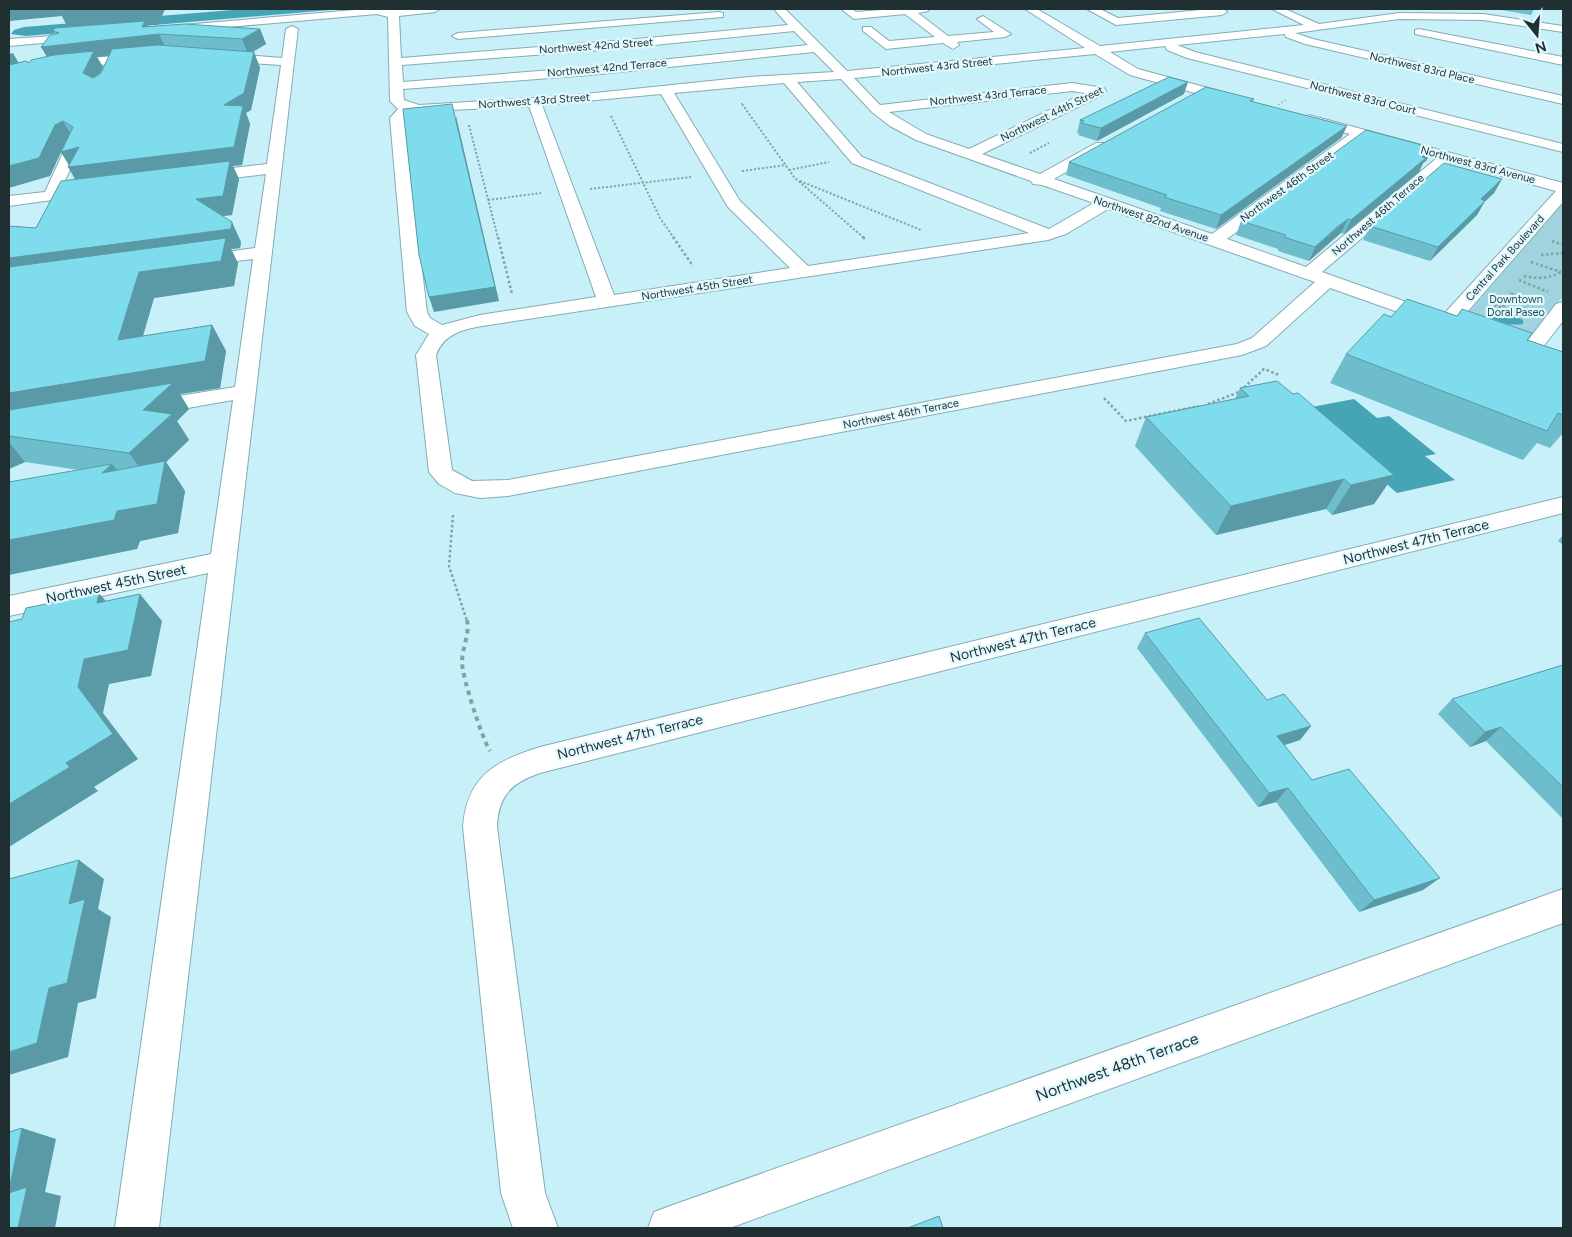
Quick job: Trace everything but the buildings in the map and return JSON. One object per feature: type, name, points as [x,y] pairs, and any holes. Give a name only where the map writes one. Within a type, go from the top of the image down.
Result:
[{"type":"street","points":[[158,30],[275,19],[434,9]]},
{"type":"street","points":[[558,16],[662,9]]},
{"type":"street","name":"Northwest 82nd Avenue","points":[[779,9],[877,109],[912,133],[1038,180],[1466,330]]},
{"type":"street","points":[[846,9],[854,16],[887,11],[927,9]]},
{"type":"street","points":[[1030,9],[1136,73],[1250,103]]},
{"type":"street","points":[[1092,9],[1116,22],[1222,12],[1216,9]]},
{"type":"street","points":[[1153,9],[1211,39]]},
{"type":"street","points":[[1278,9],[1319,27]]},
{"type":"street","points":[[1377,9],[1392,12]]},
{"type":"street","points":[[397,11],[394,62],[398,103],[409,108]]},
{"type":"street","points":[[908,11],[976,63]]},
{"type":"street","points":[[458,36],[716,12],[734,34]]},
{"type":"street","name":"Northwest 43rd Street","points":[[409,108],[432,109],[534,102],[788,79],[845,76],[1319,27],[1392,12],[1464,16],[1563,28]]},
{"type":"street","points":[[137,1228],[288,62],[275,19]]},
{"type":"street","points":[[867,29],[886,45],[1005,34],[983,19]]},
{"type":"street","points":[[461,56],[456,24],[475,23]]},
{"type":"street","name":"Northwest 42nd Street","points":[[394,62],[798,28]]},
{"type":"street","points":[[1470,42],[1484,29]]},
{"type":"street","name":"Northwest 83rd Place","points":[[1282,31],[1321,45],[1563,100]]},
{"type":"street","points":[[1419,32],[1563,61]]},
{"type":"street","points":[[9,43],[98,35]]},
{"type":"street","name":"Northwest 83rd Court","points":[[1165,43],[1183,53],[1368,99],[1357,106],[1382,113],[1392,106],[1488,130],[1478,138],[1506,145],[1515,136],[1563,148]]},
{"type":"street","name":"Northwest 42nd Terrace","points":[[396,86],[818,48]]},
{"type":"street","points":[[9,78],[63,65],[157,56]]},
{"type":"street","points":[[206,56],[288,62]]},
{"type":"street","points":[[108,74],[114,60]]},
{"type":"street","name":"Northwest 44th Street","points":[[968,155],[1136,73]]},
{"type":"street","points":[[788,79],[857,160],[1048,235]]},
{"type":"street","name":"Northwest 43rd Terrace","points":[[877,109],[1072,87],[1098,91]]},
{"type":"street","points":[[665,90],[734,204],[804,272]]},
{"type":"street","points":[[1187,100],[1203,91]]},
{"type":"street","points":[[534,102],[607,302]]},
{"type":"street","points":[[409,108],[399,114],[397,118],[417,312],[422,322],[442,333]]},
{"type":"street","name":"Northwest 83rd Avenue","points":[[1296,116],[1563,188]]},
{"type":"street","name":"Northwest 46th Street","points":[[1212,241],[1361,133]]},
{"type":"street","points":[[1038,180],[1118,137]]},
{"type":"street","points":[[9,214],[26,209],[50,196],[74,144]]},
{"type":"street","name":"Northwest 46th Terrace","points":[[442,333],[429,345],[426,356],[441,472],[452,482],[478,490],[508,488],[1242,349],[1258,342],[1318,278],[1448,156]]},
{"type":"street","points":[[187,179],[274,168]]},
{"type":"street","points":[[9,201],[109,188]]},
{"type":"street","name":"Central Park Boulevard","points":[[1447,323],[1563,192]]},
{"type":"street","name":"Northwest 45th Street","points":[[442,333],[475,322],[1048,235],[1106,204]]},
{"type":"street","points":[[175,264],[263,252]]},
{"type":"street","points":[[1528,351],[1563,308]]},
{"type":"street","points":[[127,411],[245,392]]},
{"type":"street","name":"Northwest 47th Terrace","points":[[492,774],[508,772],[540,760],[1563,505]]},
{"type":"street","name":"Northwest 45th Street","points":[[9,606],[223,561]]},
{"type":"street","points":[[492,774],[481,807],[480,827],[523,1193],[527,1210],[536,1228]]},
{"type":"street","name":"Northwest 48th Terrace","points":[[670,1228],[1563,906]]},
{"type":"path","points":[[736,96],[798,180],[871,244]]},
{"type":"path","points":[[608,110],[664,225],[694,269]]},
{"type":"path","points":[[467,121],[512,295]]},
{"type":"path","points":[[789,170],[837,160]]},
{"type":"path","points":[[741,171],[786,165]]},
{"type":"path","points":[[589,189],[697,176]]},
{"type":"path","points":[[798,180],[926,232]]},
{"type":"path","points":[[488,200],[547,192]]},
{"type":"path","points":[[1549,240],[1563,245]]},
{"type":"path","points":[[1535,256],[1563,253]]},
{"type":"path","points":[[1529,262],[1562,271]]},
{"type":"path","points":[[1524,276],[1534,278],[1554,276],[1562,271]]},
{"type":"path","points":[[1519,280],[1548,292],[1530,300],[1521,313]]},
{"type":"path","points":[[1512,294],[1530,300]]},
{"type":"path","points":[[1493,304],[1530,318]]},
{"type":"path","points":[[1100,393],[1126,421],[1218,402],[1238,392],[1264,368],[1279,375]]},
{"type":"path","points":[[453,515],[449,566],[468,623],[462,662],[463,673],[478,717],[492,774]]},
{"type":"green space","name":"Downtown Doral Paseo","points":[[1563,203],[1563,296],[1537,331],[1525,337],[1467,314]]},
{"type":"shaded area","points":[[245,9],[342,9],[26,36],[11,34],[14,30],[24,27]]},
{"type":"shaded area","points":[[1494,309],[1507,312],[1523,320],[1523,324],[1508,324],[1494,319],[1486,313]]},
{"type":"shaded area","points":[[1354,399],[1377,418],[1389,416],[1436,454],[1425,456],[1455,480],[1397,493],[1301,409]]}]
